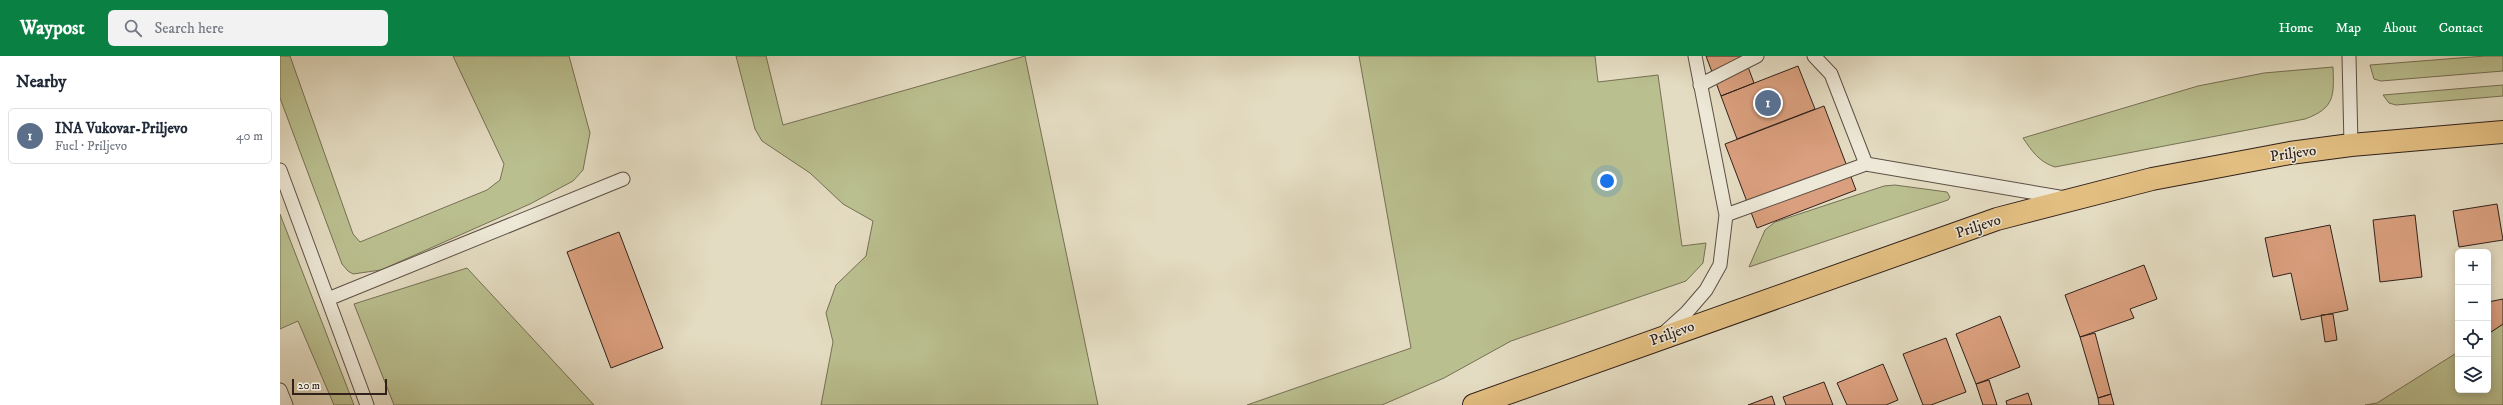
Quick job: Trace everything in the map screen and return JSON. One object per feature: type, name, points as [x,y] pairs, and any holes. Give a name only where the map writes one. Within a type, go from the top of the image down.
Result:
[{"type":"main road","name":"Priljevo","points":[[1474,405],[1658,338],[1998,219],[2073,199],[2152,179],[2226,164],[2352,145],[2503,132]]},
{"type":"lane","points":[[1658,338],[1687,312],[1710,284],[1720,265],[1726,215],[1695,56]]},
{"type":"lane","points":[[1700,85],[1757,56]]},
{"type":"lane","points":[[1814,56],[1831,74],[1866,164]]},
{"type":"lane","points":[[2349,56],[2352,145]]},
{"type":"lane","points":[[1726,215],[1866,164],[2073,199]]},
{"type":"lane","points":[[280,170],[368,405]]},
{"type":"lane","points":[[328,299],[622,179]]},
{"type":"lane","points":[[280,390],[286,405]]},
{"type":"green space","points":[[280,56],[290,56],[353,234],[360,242],[487,190],[500,180],[504,164],[453,56],[569,56],[590,133],[583,170],[573,181],[530,204],[381,270],[353,274],[342,264],[280,98]]},
{"type":"green space","points":[[736,56],[766,56],[783,125],[1025,56],[1098,405],[821,405],[833,342],[826,313],[836,285],[866,256],[873,221],[843,204],[810,173],[762,141],[755,129]]},
{"type":"green space","points":[[1359,56],[1595,56],[1598,82],[1658,75],[1682,246],[1706,243],[1703,263],[1686,281],[1511,341],[1444,378],[1382,405],[1247,405],[1411,348]]},
{"type":"green space","points":[[2485,56],[2503,56],[2503,71],[2381,81],[2374,79],[2370,65]]},
{"type":"green space","points":[[2333,67],[2331,100],[2322,110],[2305,119],[2055,167],[2040,159],[2023,138],[2198,86],[2264,73]]},
{"type":"green space","points":[[2503,85],[2503,96],[2396,105],[2389,103],[2383,95]]},
{"type":"green space","points":[[1895,185],[1947,192],[1950,197],[1948,200],[1749,267],[1765,230],[1775,222],[1884,186]]},
{"type":"green space","points":[[280,214],[354,405],[334,405],[298,321],[280,329]]},
{"type":"green space","points":[[467,268],[594,405],[394,405],[354,304]]},
{"type":"green space","points":[[2503,324],[2503,405],[2365,405],[2377,403],[2455,354],[2455,393],[2491,393],[2491,332]]},
{"type":"building","points":[[1706,56],[1744,56],[1754,83],[1721,96]]},
{"type":"building","points":[[1798,66],[1815,109],[1737,139],[1721,96]]},
{"type":"building","points":[[1824,106],[1856,190],[1757,228],[1725,144]]},
{"type":"building","points":[[2497,204],[2503,240],[2459,247],[2453,211]]},
{"type":"building","points":[[2415,215],[2422,277],[2380,282],[2373,220]]},
{"type":"building","points":[[2330,225],[2348,310],[2301,320],[2291,273],[2273,277],[2265,238]]},
{"type":"building","points":[[619,232],[663,348],[611,368],[567,252]]},
{"type":"building","points":[[2144,265],[2157,299],[2130,309],[2134,318],[2080,337],[2065,295]]},
{"type":"building","points":[[2503,299],[2503,324],[2491,332],[2491,321],[2491,301]]},
{"type":"building","points":[[2333,314],[2337,340],[2325,342],[2321,315]]},
{"type":"building","points":[[2000,316],[2020,367],[1976,384],[1956,334]]},
{"type":"building","points":[[2095,333],[2111,394],[2098,398],[2080,337]]},
{"type":"building","points":[[1946,338],[1966,392],[1931,405],[1923,405],[1903,354]]},
{"type":"building","points":[[1883,364],[1898,400],[1886,405],[1847,405],[1837,383]]},
{"type":"building","points":[[1989,380],[1997,405],[1983,405],[1976,384]]},
{"type":"building","points":[[1824,382],[1833,405],[1786,405],[1783,397]]},
{"type":"building","points":[[2028,393],[2032,405],[2007,405],[2006,401]]},
{"type":"building","points":[[2111,394],[2114,405],[2099,405],[2098,398]]},
{"type":"building","points":[[1772,396],[1775,405],[1748,405]]},
{"type":"place","name":"INA Vukovar-Priljevo","points":[[1768,103]]}]
